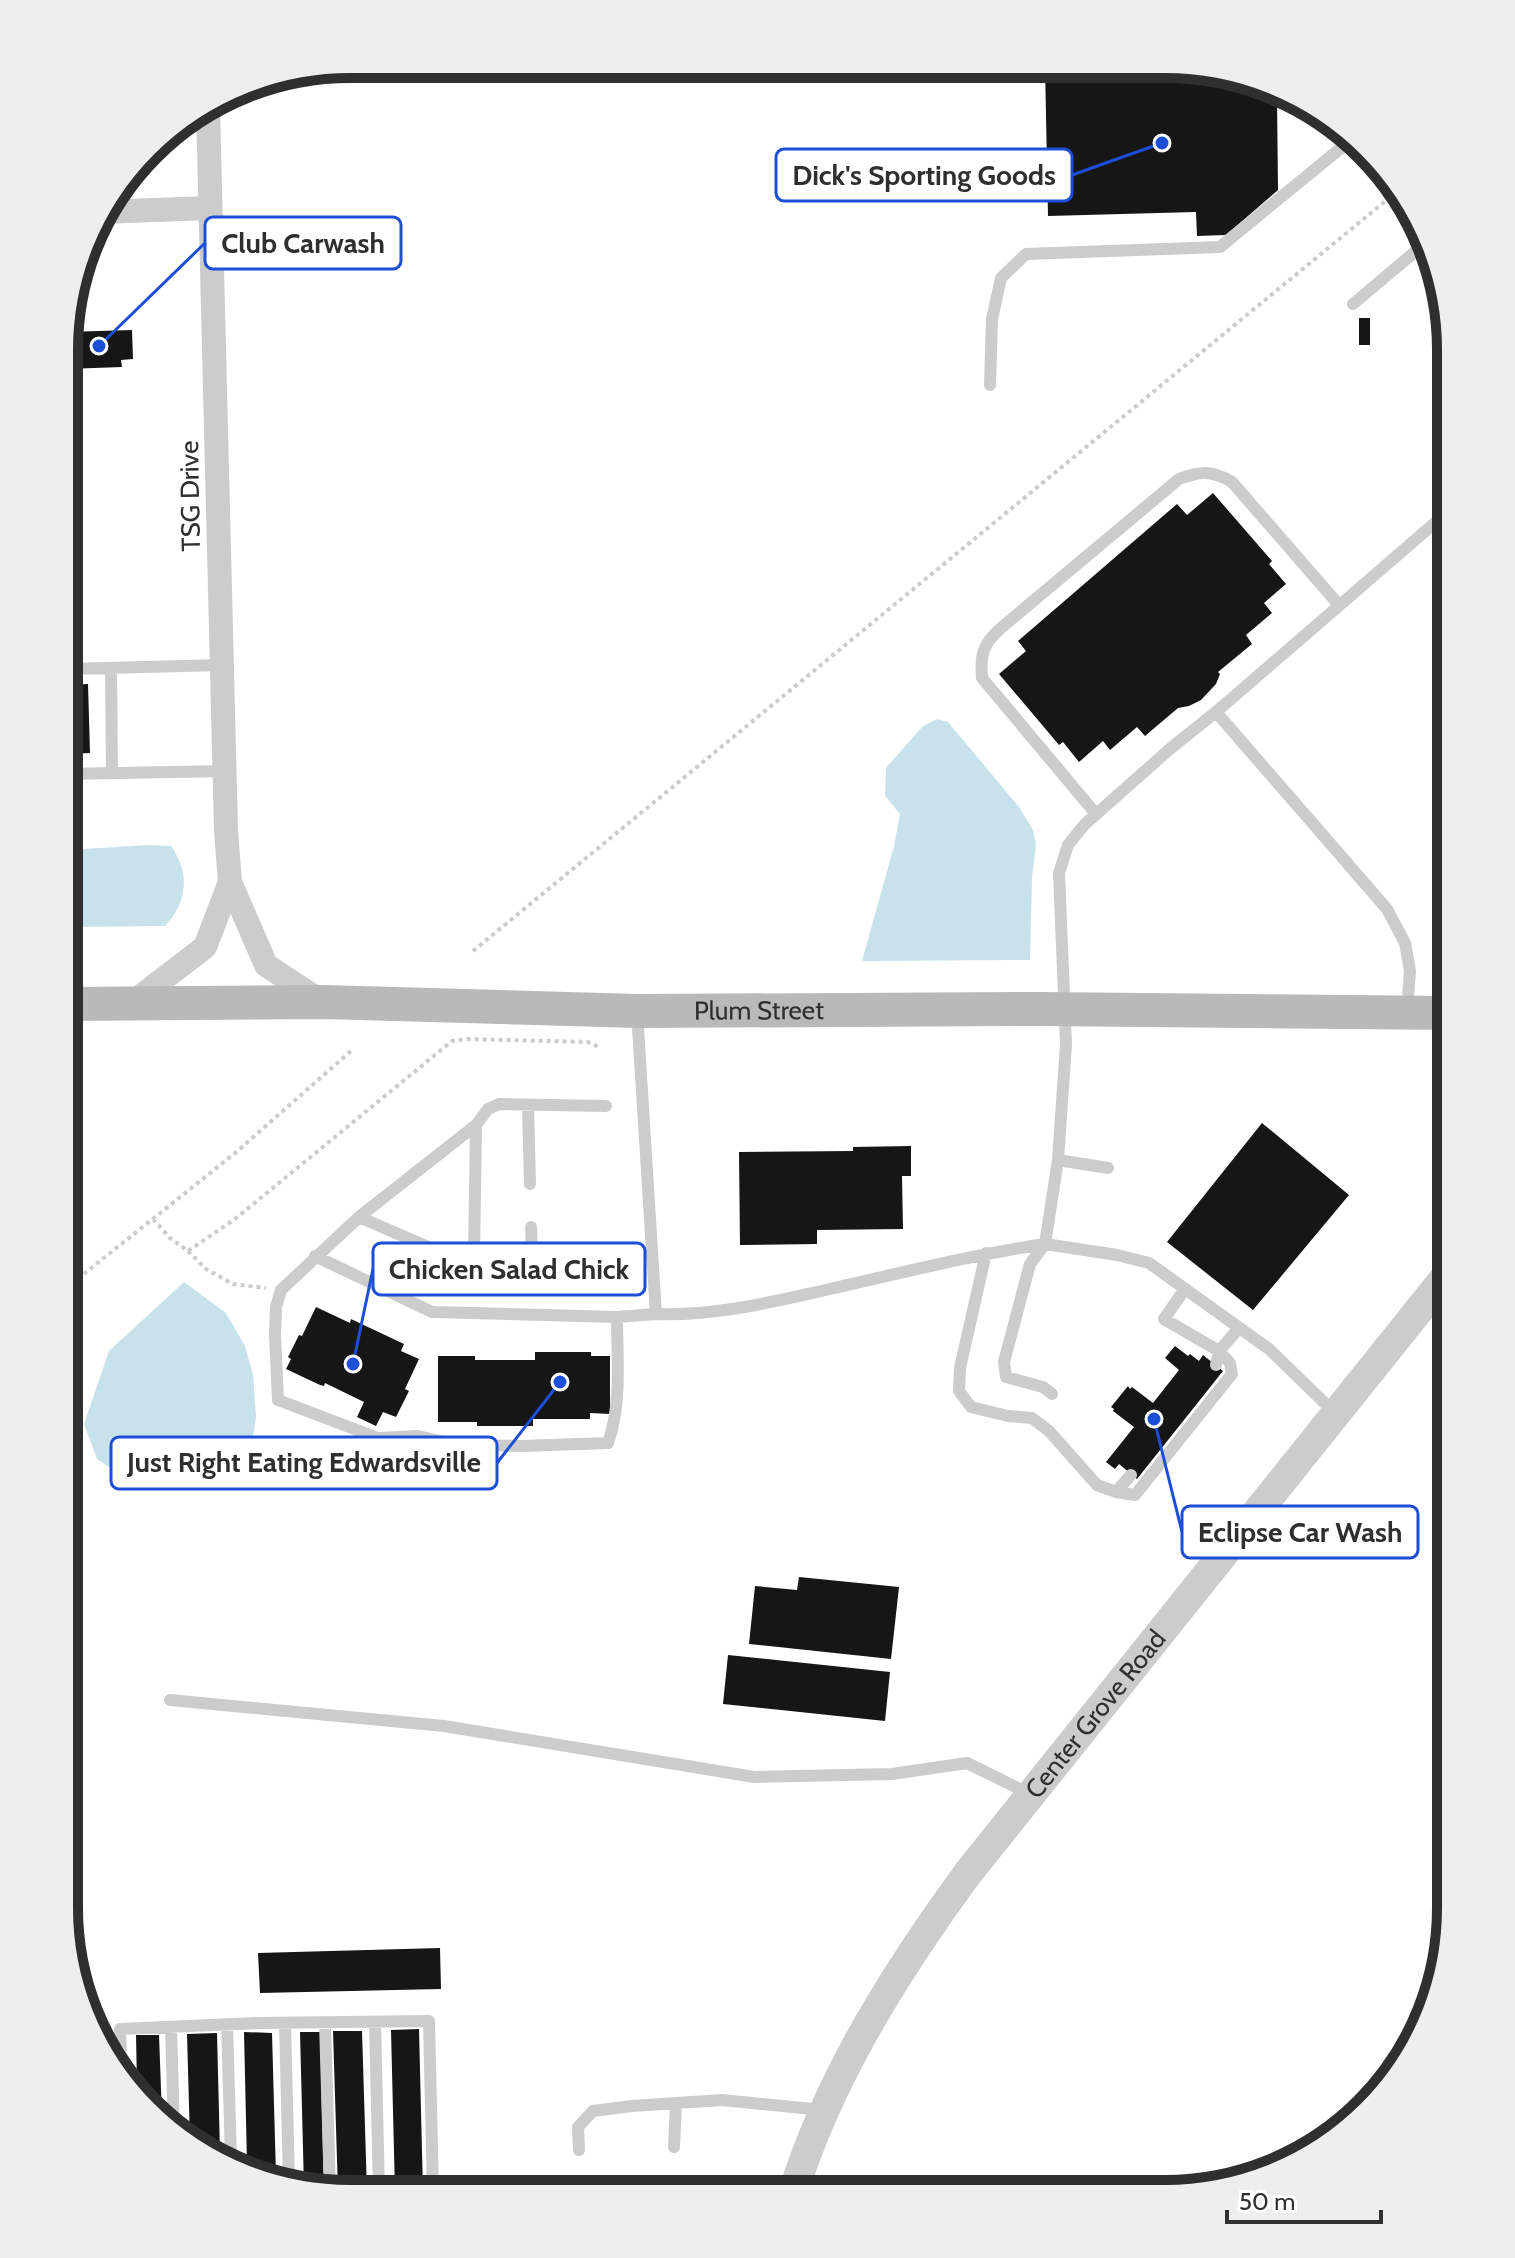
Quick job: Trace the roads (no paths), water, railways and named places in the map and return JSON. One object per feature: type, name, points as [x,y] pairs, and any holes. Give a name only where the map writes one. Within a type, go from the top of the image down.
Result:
[{"type":"main road","name":"Plum Street","points":[[78,1004],[323,1002],[637,1011],[1065,1009],[1437,1013]]},
{"type":"street","name":"TSG Drive","points":[[208,119],[230,882],[266,965],[323,1002]]},
{"type":"street","points":[[116,211],[210,208]]},
{"type":"street","name":"TSG Drive","points":[[132,1003],[205,947],[230,882]]},
{"type":"street","name":"Center Grove Road","points":[[798,2180],[848,2063],[890,1987],[933,1921],[1030,1794],[1436,1288]]},
{"type":"lane","points":[[990,385],[992,319],[1001,278],[1026,254],[1220,247],[1344,146]]},
{"type":"lane","points":[[1353,304],[1417,250]]},
{"type":"lane","points":[[1096,814],[982,678],[981,660],[987,640],[1179,479],[1195,473],[1218,473],[1232,482],[1339,605]]},
{"type":"lane","points":[[1052,1394],[1043,1387],[1006,1377],[1004,1362],[1030,1264],[1045,1244],[1058,1160],[1066,1044],[1059,873],[1068,845],[1084,825],[1171,748],[1437,521]]},
{"type":"lane","points":[[78,669],[222,665]]},
{"type":"lane","points":[[111,668],[112,773]]},
{"type":"lane","points":[[1216,712],[1387,909],[1405,943],[1410,971],[1407,1012]]},
{"type":"lane","points":[[78,774],[225,771]]},
{"type":"lane","points":[[637,1011],[656,1314]]},
{"type":"lane","points":[[606,1106],[499,1104],[488,1109],[476,1125],[359,1217],[315,1256],[281,1290],[276,1307],[278,1400],[378,1438],[418,1436],[456,1445],[608,1443],[617,1398],[617,1317]]},
{"type":"lane","points":[[528,1105],[530,1184]]},
{"type":"lane","points":[[474,1258],[476,1125]]},
{"type":"lane","points":[[1058,1160],[1108,1168]]},
{"type":"lane","points":[[359,1217],[449,1256],[474,1258],[651,1252]]},
{"type":"lane","points":[[531,1227],[532,1256]]},
{"type":"lane","points":[[315,1256],[432,1312],[617,1317],[689,1315],[742,1309],[986,1253],[1045,1244],[1117,1255],[1149,1263],[1269,1349],[1335,1413]]},
{"type":"lane","points":[[986,1253],[960,1368],[959,1391],[971,1407],[1032,1418],[1049,1431],[1097,1485],[1116,1492],[1135,1495],[1232,1374],[1230,1363],[1219,1351],[1164,1319],[1185,1289]]},
{"type":"lane","points":[[1216,1365],[1219,1351],[1239,1328]]},
{"type":"lane","points":[[1116,1492],[1131,1475]]},
{"type":"lane","points":[[170,1700],[444,1726],[754,1777],[892,1774],[967,1763],[1030,1794]]},
{"type":"lane","points":[[121,2054],[120,2029],[429,2021],[433,2180]]},
{"type":"lane","points":[[325,2022],[330,2179]]},
{"type":"lane","points":[[375,2022],[379,2180]]},
{"type":"lane","points":[[285,2023],[289,2173]]},
{"type":"lane","points":[[227,2024],[231,2152]]},
{"type":"lane","points":[[171,2027],[173,2114]]},
{"type":"lane","points":[[579,2150],[578,2127],[593,2111],[722,2100],[826,2110]]},
{"type":"lane","points":[[674,2147],[676,2103]]},
{"type":"water","points":[[937,719],[948,722],[1019,807],[1033,830],[1036,845],[1030,960],[862,961],[900,814],[885,796],[886,768],[923,726]]},
{"type":"water","points":[[171,846],[184,877],[182,897],[173,916],[165,926],[78,927],[78,849]]},
{"type":"water","points":[[184,1282],[226,1313],[245,1346],[253,1375],[256,1417],[250,1456],[238,1470],[126,1478],[97,1459],[84,1424],[109,1351]]},
{"type":"place","name":"Dick's Sporting Goods","points":[[1162,143]]},
{"type":"place","name":"Club Carwash","points":[[99,346]]},
{"type":"place","name":"Chicken Salad Chick","points":[[353,1364]]},
{"type":"place","name":"Just Right Eating Edwardsville","points":[[560,1382]]},
{"type":"place","name":"Eclipse Car Wash","points":[[1154,1419]]}]
